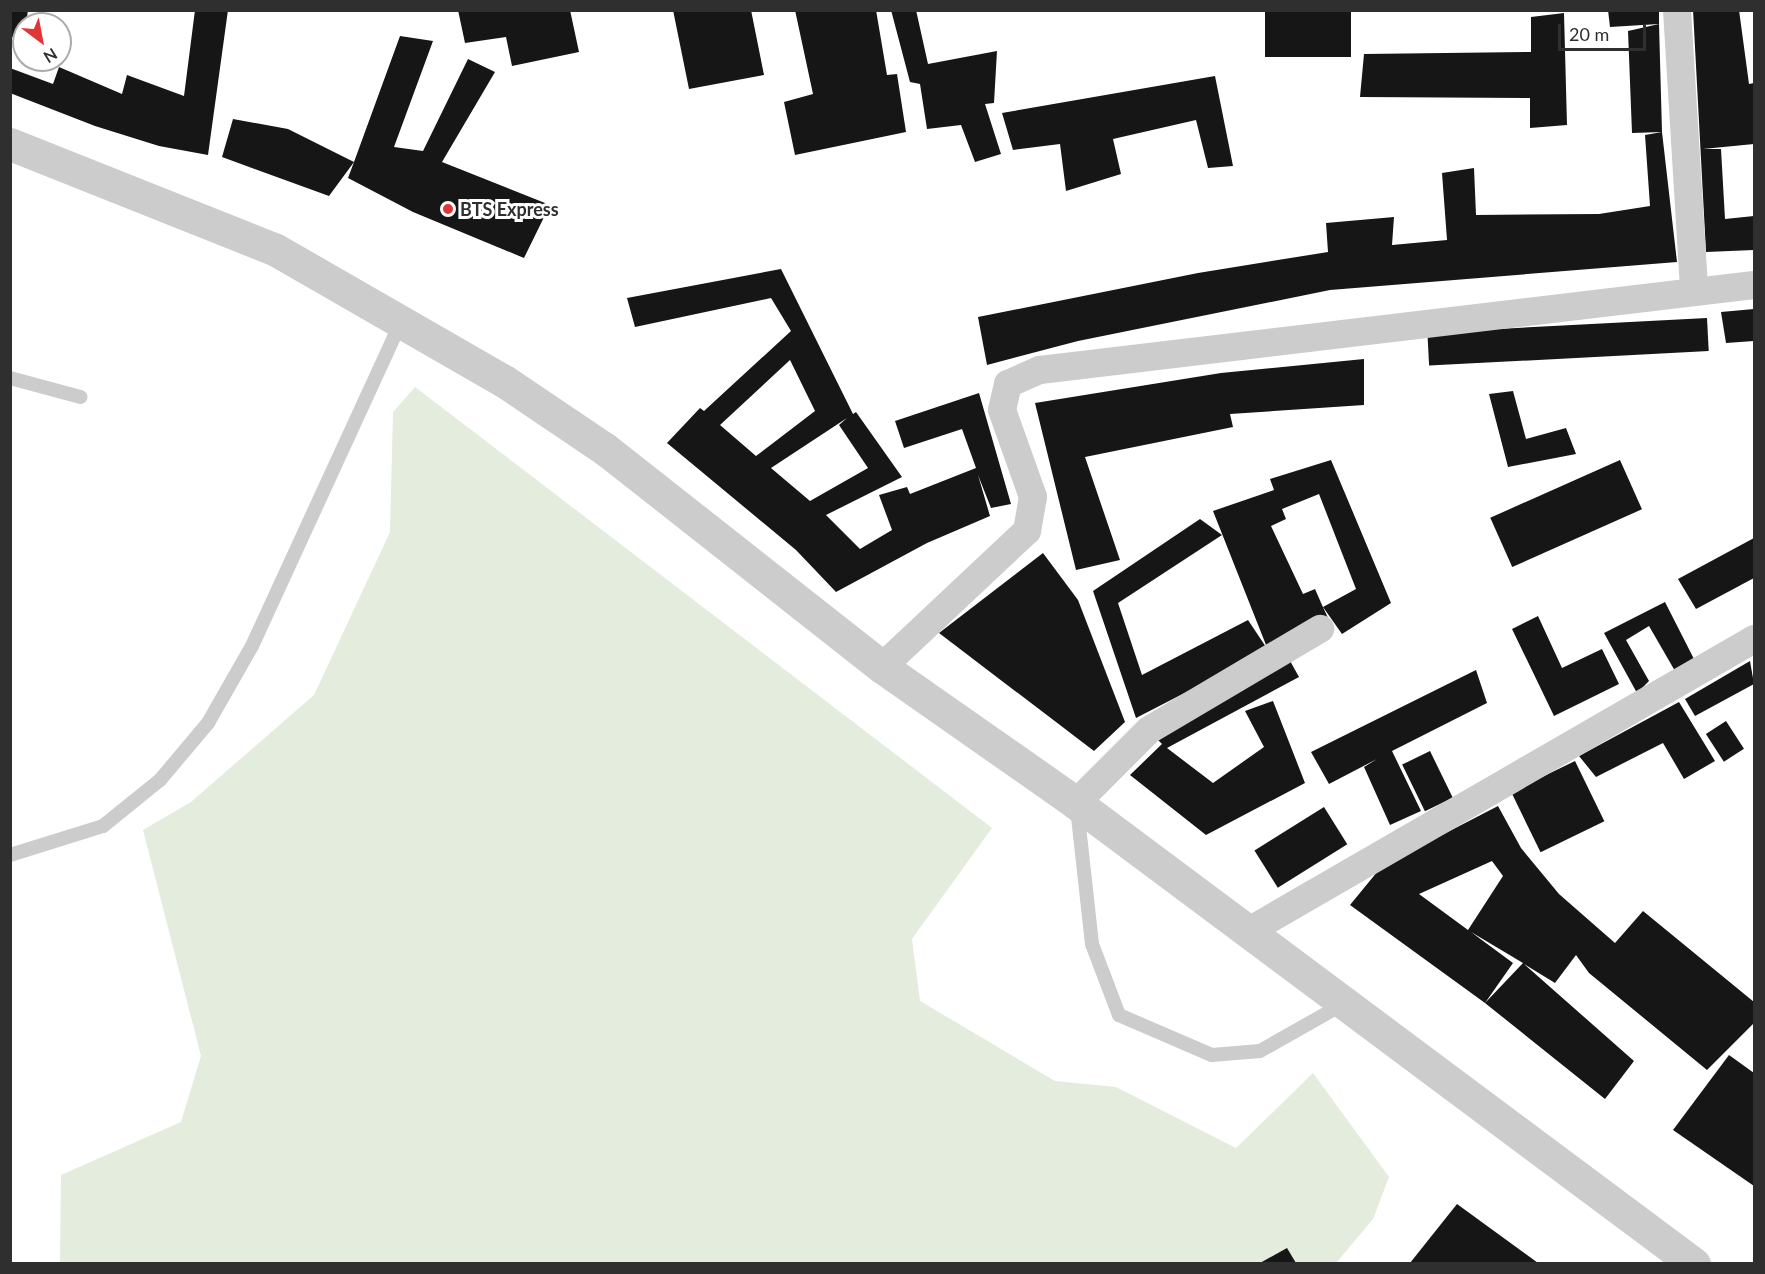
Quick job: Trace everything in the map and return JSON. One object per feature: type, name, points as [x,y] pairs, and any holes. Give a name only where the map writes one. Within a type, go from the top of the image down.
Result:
[{"type":"street","points":[[1677,10],[1694,290]]},
{"type":"street","points":[[10,144],[276,250],[504,381],[605,449],[882,667],[1076,803],[1246,933],[1694,1263]]},
{"type":"street","points":[[882,667],[1027,531],[1034,497],[1002,410],[1008,384],[1018,379],[1040,370],[1694,290],[1755,285]]},
{"type":"street","points":[[1076,803],[1149,730],[1320,629]]},
{"type":"street","points":[[1246,933],[1755,639]]},
{"type":"lane","points":[[10,855],[103,826],[160,780],[208,723],[252,646],[401,322]]},
{"type":"lane","points":[[10,378],[81,397]]},
{"type":"lane","points":[[1076,803],[1092,944],[1119,1015],[1212,1055],[1260,1052],[1344,1003]]},
{"type":"green space","points":[[415,387],[992,828],[912,939],[920,1001],[1055,1081],[1116,1087],[1236,1148],[1313,1073],[1389,1177],[1373,1219],[1336,1263],[60,1264],[61,1175],[181,1122],[201,1056],[143,830],[191,802],[314,695],[390,532],[393,412]]},
{"type":"building","points":[[10,10],[28,10],[28,12],[12,12],[12,37],[10,37]]},
{"type":"building","points":[[195,10],[228,10],[208,155],[159,146],[95,126],[10,93],[10,68],[12,72],[21,72],[53,84],[57,72],[71,72],[122,94],[127,75],[184,96]]},
{"type":"building","points":[[458,10],[570,10],[579,52],[512,66],[506,37],[465,43]]},
{"type":"building","points":[[673,10],[751,10],[764,75],[689,89]]},
{"type":"building","points":[[795,10],[876,10],[887,75],[897,74],[906,132],[795,155],[784,102],[813,94]]},
{"type":"building","points":[[891,10],[916,10],[928,64],[997,51],[994,103],[985,104],[1001,154],[975,162],[961,125],[927,129],[920,84],[910,82]]},
{"type":"building","points":[[1265,10],[1351,10],[1351,57],[1265,57]]},
{"type":"building","points":[[1608,10],[1659,10],[1659,24],[1610,27]]},
{"type":"building","points":[[1693,10],[1739,10],[1749,84],[1754,83],[1754,144],[1703,149],[1721,149],[1725,219],[1754,216],[1754,250],[1706,252]]},
{"type":"building","points":[[1564,13],[1567,125],[1530,128],[1530,98],[1360,97],[1364,54],[1531,52],[1531,17]]},
{"type":"building","points":[[1659,24],[1662,132],[1632,133],[1628,31]]},
{"type":"building","points":[[400,36],[433,41],[394,147],[423,151],[468,59],[495,72],[442,162],[550,205],[524,258],[413,212],[348,178]]},
{"type":"building","points":[[1215,76],[1233,166],[1208,168],[1196,120],[1113,139],[1121,174],[1066,191],[1060,144],[1013,150],[1002,113]]},
{"type":"building","points":[[233,119],[288,129],[354,162],[329,196],[222,157]]},
{"type":"building","points":[[1662,132],[1677,262],[1330,290],[1078,341],[987,365],[978,317],[1198,273],[1328,252],[1326,223],[1394,217],[1392,245],[1447,240],[1442,173],[1474,168],[1476,215],[1599,214],[1650,206],[1645,135]]},
{"type":"building","points":[[781,269],[853,414],[856,412],[902,477],[826,515],[860,549],[892,530],[879,495],[907,487],[910,494],[976,468],[962,429],[904,448],[895,421],[979,393],[1011,504],[991,508],[978,475],[990,516],[927,543],[836,592],[796,550],[667,443],[700,408],[704,411],[791,331],[771,298],[635,327],[627,298]],"holes":[[[790,360],[815,411],[756,456],[720,425]],[[847,418],[839,425],[868,468],[810,501],[771,468]]]},
{"type":"building","points":[[1754,309],[1754,341],[1726,343],[1721,312]]},
{"type":"building","points":[[1707,318],[1709,351],[1429,366],[1427,333]]},
{"type":"building","points":[[1364,359],[1364,405],[1230,414],[1233,427],[1085,457],[1120,560],[1076,570],[1035,403],[1221,373]]},
{"type":"building","points":[[1513,391],[1526,439],[1566,428],[1576,454],[1508,467],[1489,394]]},
{"type":"building","points":[[1331,460],[1391,603],[1342,634],[1323,607],[1356,589],[1319,494],[1282,509],[1286,519],[1271,526],[1303,594],[1315,589],[1322,605],[1328,618],[1268,650],[1213,511],[1274,490],[1270,479]]},
{"type":"building","points":[[1620,460],[1642,509],[1512,567],[1490,518]]},
{"type":"building","points":[[1200,519],[1222,535],[1118,603],[1142,675],[1248,620],[1268,650],[1136,718],[1093,591]]},
{"type":"building","points":[[1754,538],[1754,578],[1696,609],[1678,579]]},
{"type":"building","points":[[1043,553],[1078,600],[1125,722],[1094,751],[939,633]]},
{"type":"building","points":[[1665,602],[1695,661],[1675,671],[1649,626],[1626,640],[1649,681],[1637,693],[1604,633]]},
{"type":"building","points":[[1538,616],[1562,668],[1602,649],[1619,684],[1554,716],[1512,629]]},
{"type":"building","points":[[1289,659],[1299,677],[1167,748],[1213,783],[1264,747],[1245,711],[1273,701],[1305,783],[1206,835],[1130,775],[1162,744],[1154,736]]},
{"type":"building","points":[[1750,661],[1754,684],[1695,716],[1685,699]]},
{"type":"building","points":[[1476,670],[1487,703],[1392,751],[1421,811],[1390,825],[1364,767],[1377,759],[1329,784],[1311,752]]},
{"type":"building","points":[[1679,702],[1715,761],[1684,779],[1663,743],[1596,777],[1579,756]]},
{"type":"building","points":[[1726,721],[1744,749],[1724,762],[1706,734]]},
{"type":"building","points":[[1430,751],[1453,798],[1425,811],[1402,765]]},
{"type":"building","points":[[1575,761],[1604,821],[1541,852],[1511,792]]},
{"type":"building","points":[[1498,806],[1521,848],[1559,894],[1615,943],[1643,911],[1754,1002],[1754,1023],[1707,1070],[1589,973],[1576,955],[1555,983],[1524,964],[1634,1061],[1605,1099],[1485,1003],[1350,905],[1382,866]],"holes":[[[1492,861],[1503,876],[1468,930],[1419,894]],[[1471,932],[1523,963],[1485,1003],[1513,963]]]},
{"type":"building","points":[[1324,807],[1347,844],[1278,888],[1254,850]]},
{"type":"building","points":[[1729,1055],[1754,1073],[1754,1186],[1673,1130]]},
{"type":"building","points":[[1457,1204],[1538,1263],[1410,1263]]},
{"type":"building","points":[[1287,1248],[1296,1263],[1260,1263]]},
{"type":"place","name":"BTS Express","points":[[448,209]]}]
